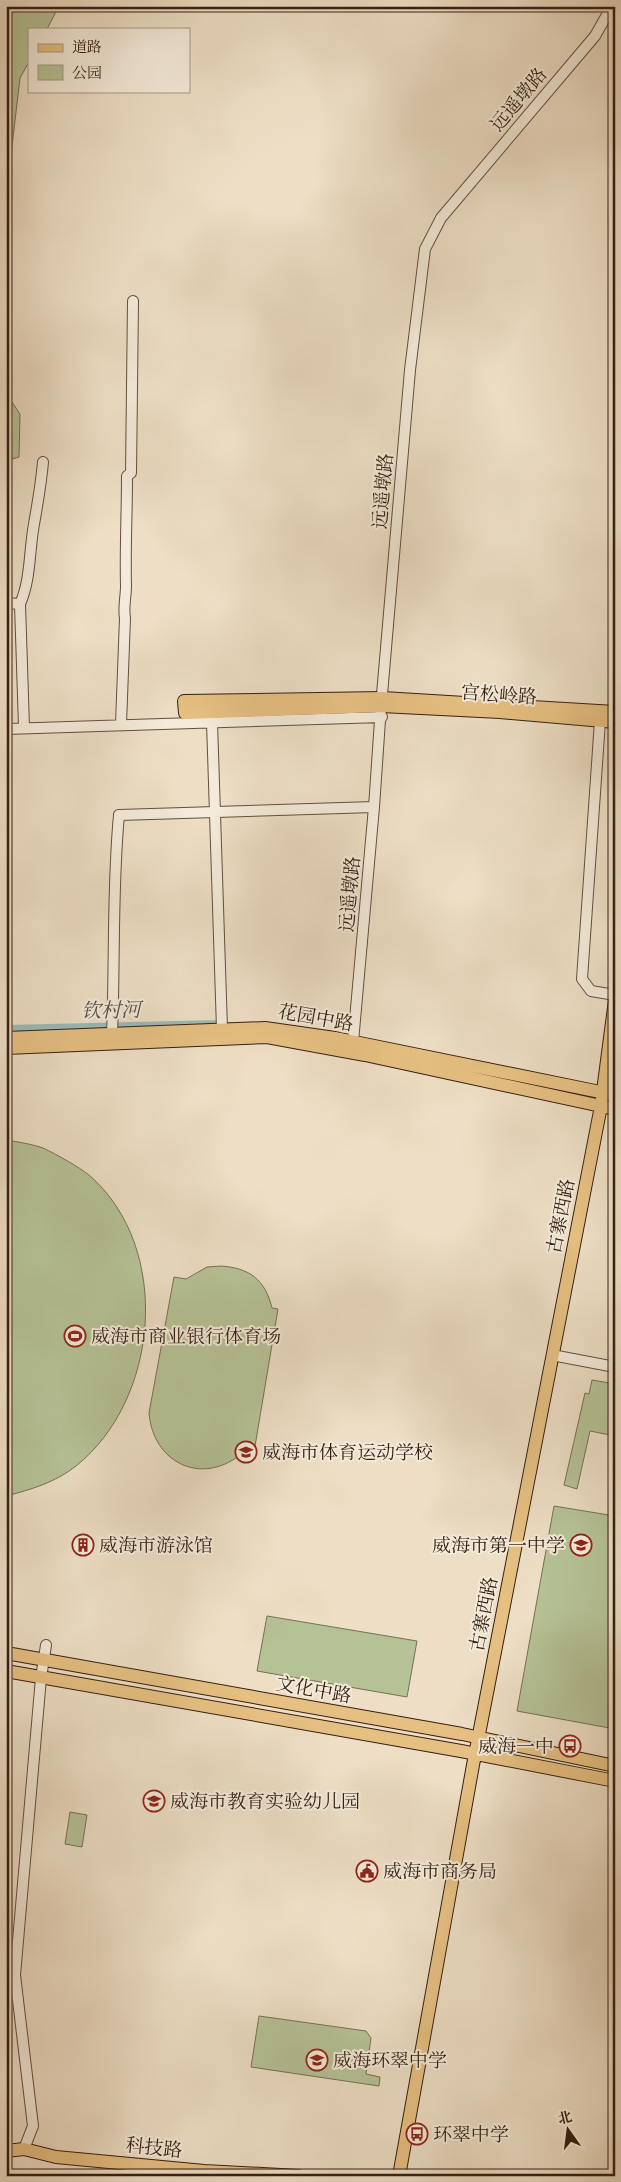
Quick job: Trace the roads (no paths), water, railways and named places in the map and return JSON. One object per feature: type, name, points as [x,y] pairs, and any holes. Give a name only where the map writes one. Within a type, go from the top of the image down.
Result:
[{"type":"main road","points":[[382,707],[185,712],[184,701],[615,712]]},
{"type":"main road","name":"宫松岭路","points":[[382,707],[500,712],[615,722]]},
{"type":"main road","name":"古寨西路","points":[[399,2176],[478,1738],[601,1106],[608,1094],[615,1000]]},
{"type":"main road","name":"花园中路","points":[[6,1038],[112,1029],[265,1028],[353,1042],[608,1094]]},
{"type":"main road","points":[[6,1048],[267,1037],[365,1055],[615,1109]]},
{"type":"main road","name":"文化中路","points":[[6,1653],[478,1738],[615,1766]]},
{"type":"main road","name":"文化中路","points":[[6,1671],[475,1754],[615,1781]]},
{"type":"main road","name":"科技路","points":[[6,2150],[24,2149],[56,2157],[204,2171],[300,2176]]},
{"type":"street","name":"远遥墩路","points":[[353,1042],[410,370],[425,249],[441,218],[595,36],[612,6]]},
{"type":"street","points":[[121,724],[126,593],[127,476],[131,473],[133,420],[134,301]]},
{"type":"street","points":[[24,727],[20,604],[26,590],[34,524],[41,495],[43,462]]},
{"type":"street","points":[[6,603],[20,604]]},
{"type":"street","points":[[6,729],[212,722],[382,707]]},
{"type":"street","points":[[600,721],[582,978],[591,991],[615,995]]},
{"type":"street","points":[[212,722],[217,814],[222,1029]]},
{"type":"street","points":[[112,1029],[114,862],[119,815],[217,814],[374,807]]},
{"type":"street","points":[[552,1356],[615,1367]]},
{"type":"street","points":[[24,2149],[33,2126],[15,1975],[41,1678],[46,1645]]},
{"type":"waterway","name":"钦村河","points":[[6,1029],[218,1024]]},
{"type":"place","name":"威海市商业银行体育场","points":[[75,1336]]},
{"type":"place","name":"威海市体育运动学校","points":[[246,1452]]},
{"type":"place","name":"威海市游泳馆","points":[[83,1545]]},
{"type":"place","name":"威海市第一中学","points":[[581,1545]]},
{"type":"place","name":"威海一中","points":[[570,1746]]},
{"type":"place","name":"威海市教育实验幼儿园","points":[[154,1801]]},
{"type":"place","name":"威海市商务局","points":[[367,1871]]},
{"type":"place","name":"威海环翠中学","points":[[317,2060]]},
{"type":"place","name":"环翠中学","points":[[417,2134]]}]
